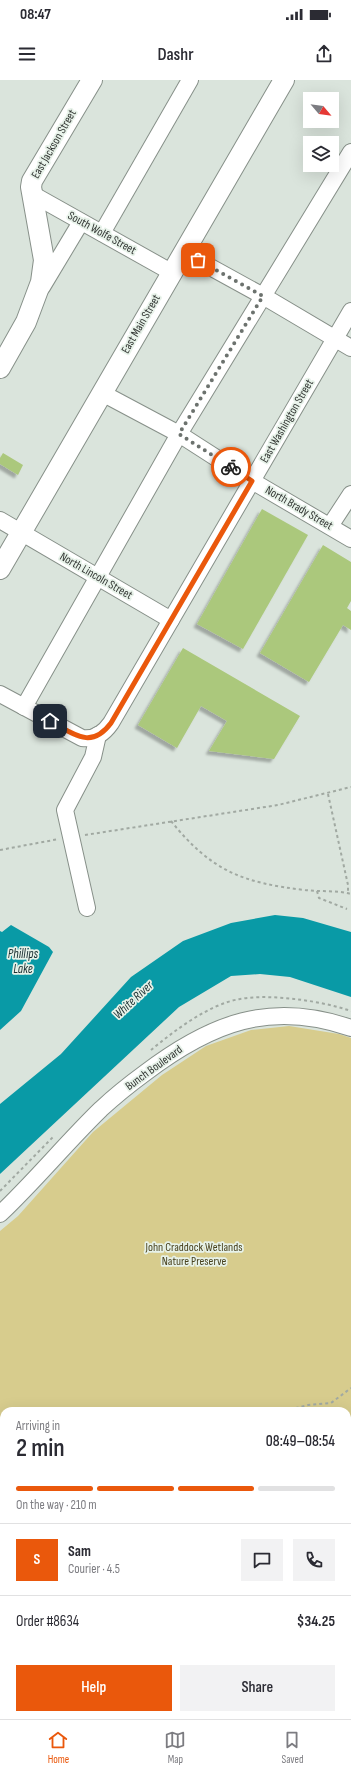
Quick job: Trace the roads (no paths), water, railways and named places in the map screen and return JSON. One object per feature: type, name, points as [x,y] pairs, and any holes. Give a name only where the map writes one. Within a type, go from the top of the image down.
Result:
[{"type":"main road","name":"East Jackson Street","points":[[0,368],[26,322],[41,282],[44,260],[32,194],[32,181],[92,80]]},
{"type":"main road","name":"East Main Street","points":[[0,570],[171,272],[284,80]]},
{"type":"street","points":[[102,233],[190,80]]},
{"type":"street","points":[[24,707],[179,434],[351,152]]},
{"type":"street","name":"South Wolfe Street","points":[[32,194],[171,272]]},
{"type":"street","points":[[34,300],[81,222]]},
{"type":"street","points":[[183,252],[263,296],[351,348]]},
{"type":"street","name":"East Washington Street","points":[[98,736],[105,731],[111,723],[351,311]]},
{"type":"street","name":"North Brady Street","points":[[102,393],[179,434],[252,481],[351,538]]},
{"type":"street","points":[[330,526],[351,494]]},
{"type":"street","name":"North Lincoln Street","points":[[0,520],[171,620]]},
{"type":"street","points":[[0,694],[82,738],[87,739],[98,736],[93,757],[65,810],[87,908]]},
{"type":"street","name":"Bunch Boulevard","points":[[0,1214],[101,1109],[162,1060],[204,1034],[228,1024],[281,1015],[322,1019],[351,1028]]},
{"type":"water","name":"White River","points":[[275,915],[303,918],[351,932],[351,997],[290,977],[260,974],[231,976],[179,1007],[0,1174],[0,1104],[61,1054],[131,977],[183,941],[231,923]]},
{"type":"water","name":"Phillips Lake","points":[[11,925],[49,947],[53,952],[21,1011],[0,1030],[0,931],[2,932]]},
{"type":"park label","name":"John Craddock Wetlands Nature Preserve","points":[[194,1254]]}]
